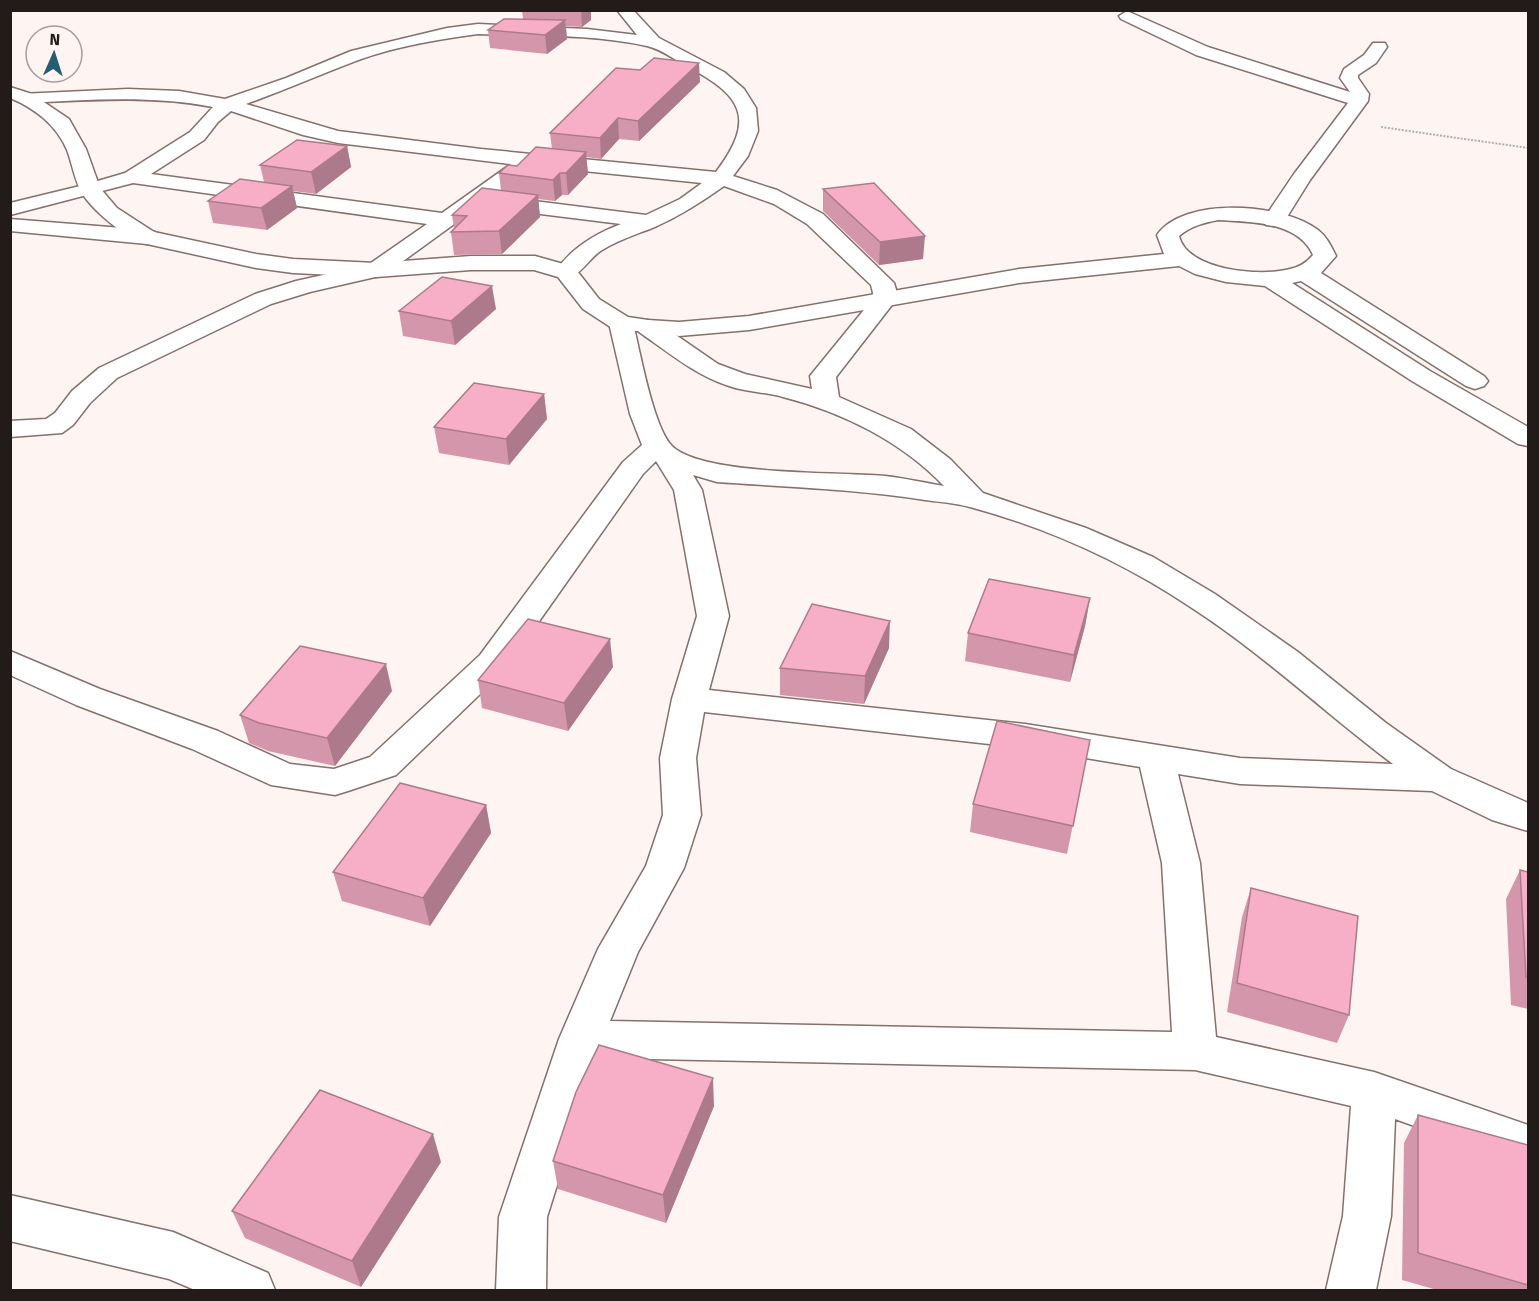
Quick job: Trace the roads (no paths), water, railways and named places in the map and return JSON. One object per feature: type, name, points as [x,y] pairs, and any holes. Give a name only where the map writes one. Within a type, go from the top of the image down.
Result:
[{"type":"street","points":[[566,272],[590,248],[610,236],[648,222],[687,203],[721,179],[738,156],[750,131],[747,108],[738,93],[718,76],[652,42],[625,10]]},
{"type":"street","points":[[1127,15],[1202,51],[1359,101]]},
{"type":"street","points":[[10,209],[90,190],[132,177],[197,136],[211,118],[228,104],[292,82],[357,54],[465,30],[507,29],[587,34],[652,42]]},
{"type":"street","points":[[1274,220],[1301,178],[1359,101],[1360,94],[1349,78],[1350,73],[1370,59],[1378,47]]},
{"type":"street","points":[[18,95],[130,94],[228,104],[295,127],[334,136],[450,152],[721,179],[768,195],[815,219],[882,284],[885,293],[883,301],[823,376],[826,401]]},
{"type":"street","points":[[18,95],[62,123],[76,149],[90,190],[110,212],[147,237]]},
{"type":"street","points":[[10,429],[52,426],[64,419],[81,397],[108,373],[263,299],[376,270],[531,159]]},
{"type":"street","points":[[132,177],[447,220]]},
{"type":"street","points":[[474,200],[648,222]]},
{"type":"street","points":[[1218,214],[1245,215],[1274,220],[1295,226],[1323,246],[1325,256],[1320,266],[1306,274],[1270,279],[1234,277],[1206,270],[1183,259],[1171,247],[1168,235],[1177,225],[1194,218],[1218,214]]},
{"type":"street","points":[[10,225],[147,237],[256,261],[376,270],[511,262],[535,263],[566,272],[591,304],[634,325],[709,369],[739,381],[784,389],[826,401],[901,435],[940,465],[973,499]]},
{"type":"street","points":[[634,325],[679,329],[749,322],[1081,267],[1183,259]]},
{"type":"street","points":[[1306,274],[1458,372],[1528,412]]},
{"type":"street","points":[[1270,279],[1421,376],[1528,438]]},
{"type":"street","points":[[521,1290],[523,1217],[581,1039],[619,949],[665,868],[682,815],[678,758],[689,699],[713,616],[688,489],[662,452],[643,414],[634,325]]},
{"type":"street","points":[[662,452],[717,474],[877,484],[973,499],[1074,534],[1142,564],[1204,601],[1286,660],[1374,732],[1437,778],[1505,810],[1528,817]]},
{"type":"street","points":[[10,662],[88,698],[205,740],[284,776],[335,782],[383,766],[492,663],[633,468],[662,452]]},
{"type":"street","points":[[689,699],[1024,736],[1240,771],[1437,778]]},
{"type":"street","points":[[1156,757],[1181,863],[1195,1051]]},
{"type":"street","points":[[581,1039],[1195,1051],[1374,1092],[1528,1146]]},
{"type":"street","points":[[1350,1290],[1367,1216],[1374,1092]]},
{"type":"street","points":[[10,1218],[173,1256],[250,1290]]}]
